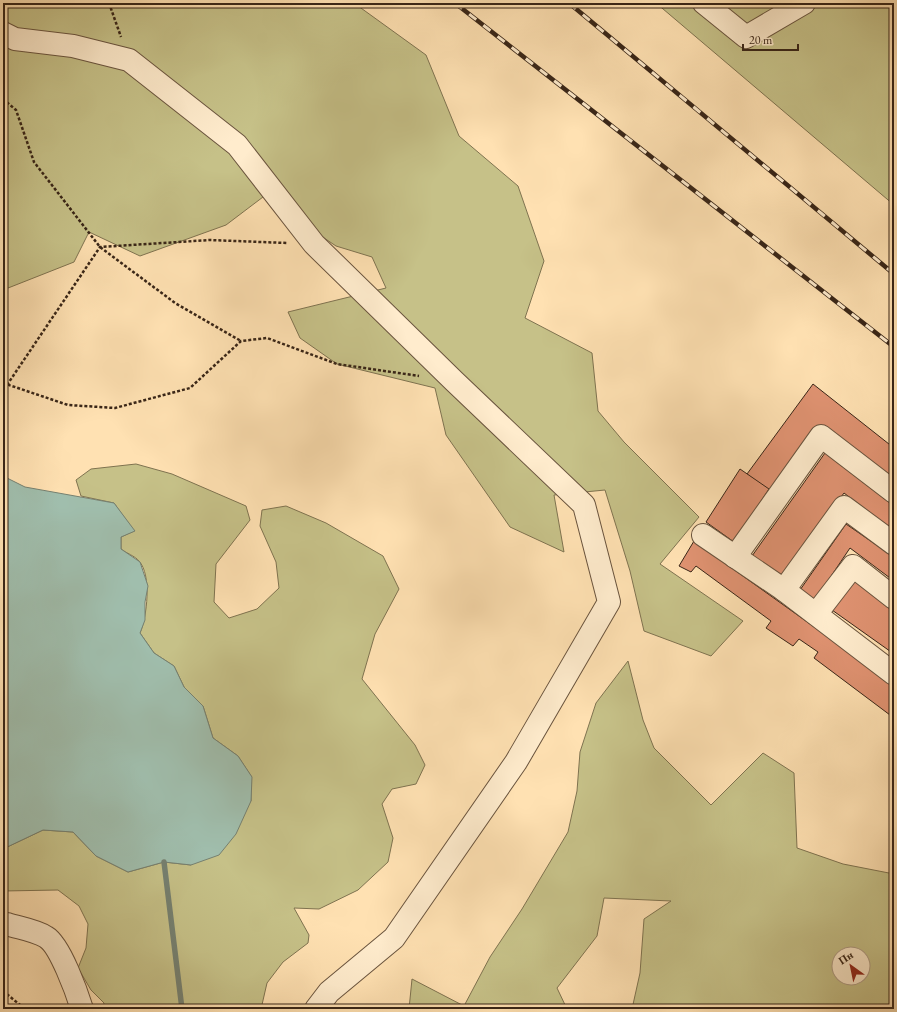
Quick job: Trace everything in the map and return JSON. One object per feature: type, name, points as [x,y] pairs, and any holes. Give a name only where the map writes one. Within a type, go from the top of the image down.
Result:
[{"type":"street","points":[[704,3],[746,36],[804,3]]},
{"type":"street","points":[[3,33],[15,39],[74,46],[129,60],[237,145],[314,244],[584,505],[609,602],[516,762],[394,938],[329,992],[316,1009]]},
{"type":"street","points":[[734,557],[821,436],[894,492]]},
{"type":"street","points":[[784,590],[844,507],[894,544]]},
{"type":"street","points":[[703,535],[784,590],[894,674]]},
{"type":"street","points":[[816,614],[853,566],[894,598]]},
{"type":"street","points":[[3,925],[7,924],[47,937],[58,952],[75,985],[82,1009]]},
{"type":"path","points":[[109,3],[129,60]]},
{"type":"path","points":[[3,98],[16,110],[34,162],[100,247],[175,302],[241,341]]},
{"type":"path","points":[[100,247],[210,240],[314,244]]},
{"type":"path","points":[[7,385],[100,247]]},
{"type":"path","points":[[3,384],[68,405],[115,408],[190,388],[241,341],[267,338],[337,364],[422,377]]},
{"type":"path","points":[[3,991],[25,1009]]},
{"type":"shaded area","points":[[3,3],[354,3],[426,55],[459,136],[518,186],[544,261],[525,318],[592,353],[598,411],[624,442],[699,517],[660,564],[743,621],[711,656],[644,631],[630,571],[605,490],[554,495],[564,552],[510,527],[446,435],[435,388],[337,364],[300,338],[288,312],[386,288],[372,257],[336,246],[263,197],[226,225],[140,256],[89,232],[74,262],[3,290]]},
{"type":"shaded area","points":[[656,3],[894,3],[894,205]]},
{"type":"shaded area","points":[[136,464],[172,474],[246,506],[250,520],[216,564],[214,602],[229,618],[257,609],[279,588],[276,562],[260,526],[262,510],[286,506],[326,523],[383,556],[399,589],[375,634],[362,679],[415,745],[425,765],[416,784],[392,789],[382,804],[393,838],[388,862],[358,890],[319,909],[294,908],[309,935],[308,943],[283,962],[267,983],[261,1009],[103,1009],[104,1003],[91,990],[78,968],[86,948],[88,924],[79,906],[58,890],[3,891],[3,849],[43,830],[73,832],[96,856],[128,872],[164,862],[191,865],[251,801],[251,776],[238,756],[213,738],[203,706],[184,687],[174,666],[154,653],[140,633],[145,617],[147,596],[146,576],[139,561],[121,549],[121,537],[134,531],[114,503],[81,496],[76,480],[91,469]]},
{"type":"shaded area","points":[[3,476],[25,487],[114,503],[135,531],[121,537],[121,549],[140,562],[148,586],[145,602],[145,620],[140,633],[154,653],[174,666],[184,687],[203,706],[213,738],[238,756],[252,777],[251,801],[236,834],[219,855],[191,865],[164,862],[128,872],[96,856],[73,832],[43,830],[3,849]]},
{"type":"shaded area","points":[[628,661],[643,720],[654,748],[711,805],[763,753],[794,773],[797,848],[843,864],[894,874],[894,991],[887,1009],[632,1009],[640,973],[644,919],[671,901],[604,898],[597,936],[557,988],[567,1009],[409,1009],[412,979],[464,1006],[490,957],[522,909],[568,832],[577,791],[580,752],[596,703]]},
{"type":"building","points":[[813,384],[894,448],[894,484],[821,427],[772,493],[747,474]]},
{"type":"building","points":[[825,453],[894,506],[894,531],[844,493],[782,577],[752,556]]},
{"type":"building","points":[[740,469],[769,489],[734,542],[706,522]]},
{"type":"building","points":[[846,524],[894,557],[894,581],[850,548],[815,600],[800,590]]},
{"type":"building","points":[[694,541],[894,684],[894,718],[814,658],[818,652],[799,639],[793,646],[766,628],[771,621],[696,566],[691,572],[679,566]]},
{"type":"building","points":[[854,580],[894,610],[894,654],[832,610]]},
{"type":"building","points":[[3,1005],[12,1008],[12,1009],[3,1009]]},
{"type":"waterway","points":[[164,862],[182,1009]]},
{"type":"railway","points":[[455,3],[894,347]]},
{"type":"railway","points":[[569,3],[894,274]]}]
